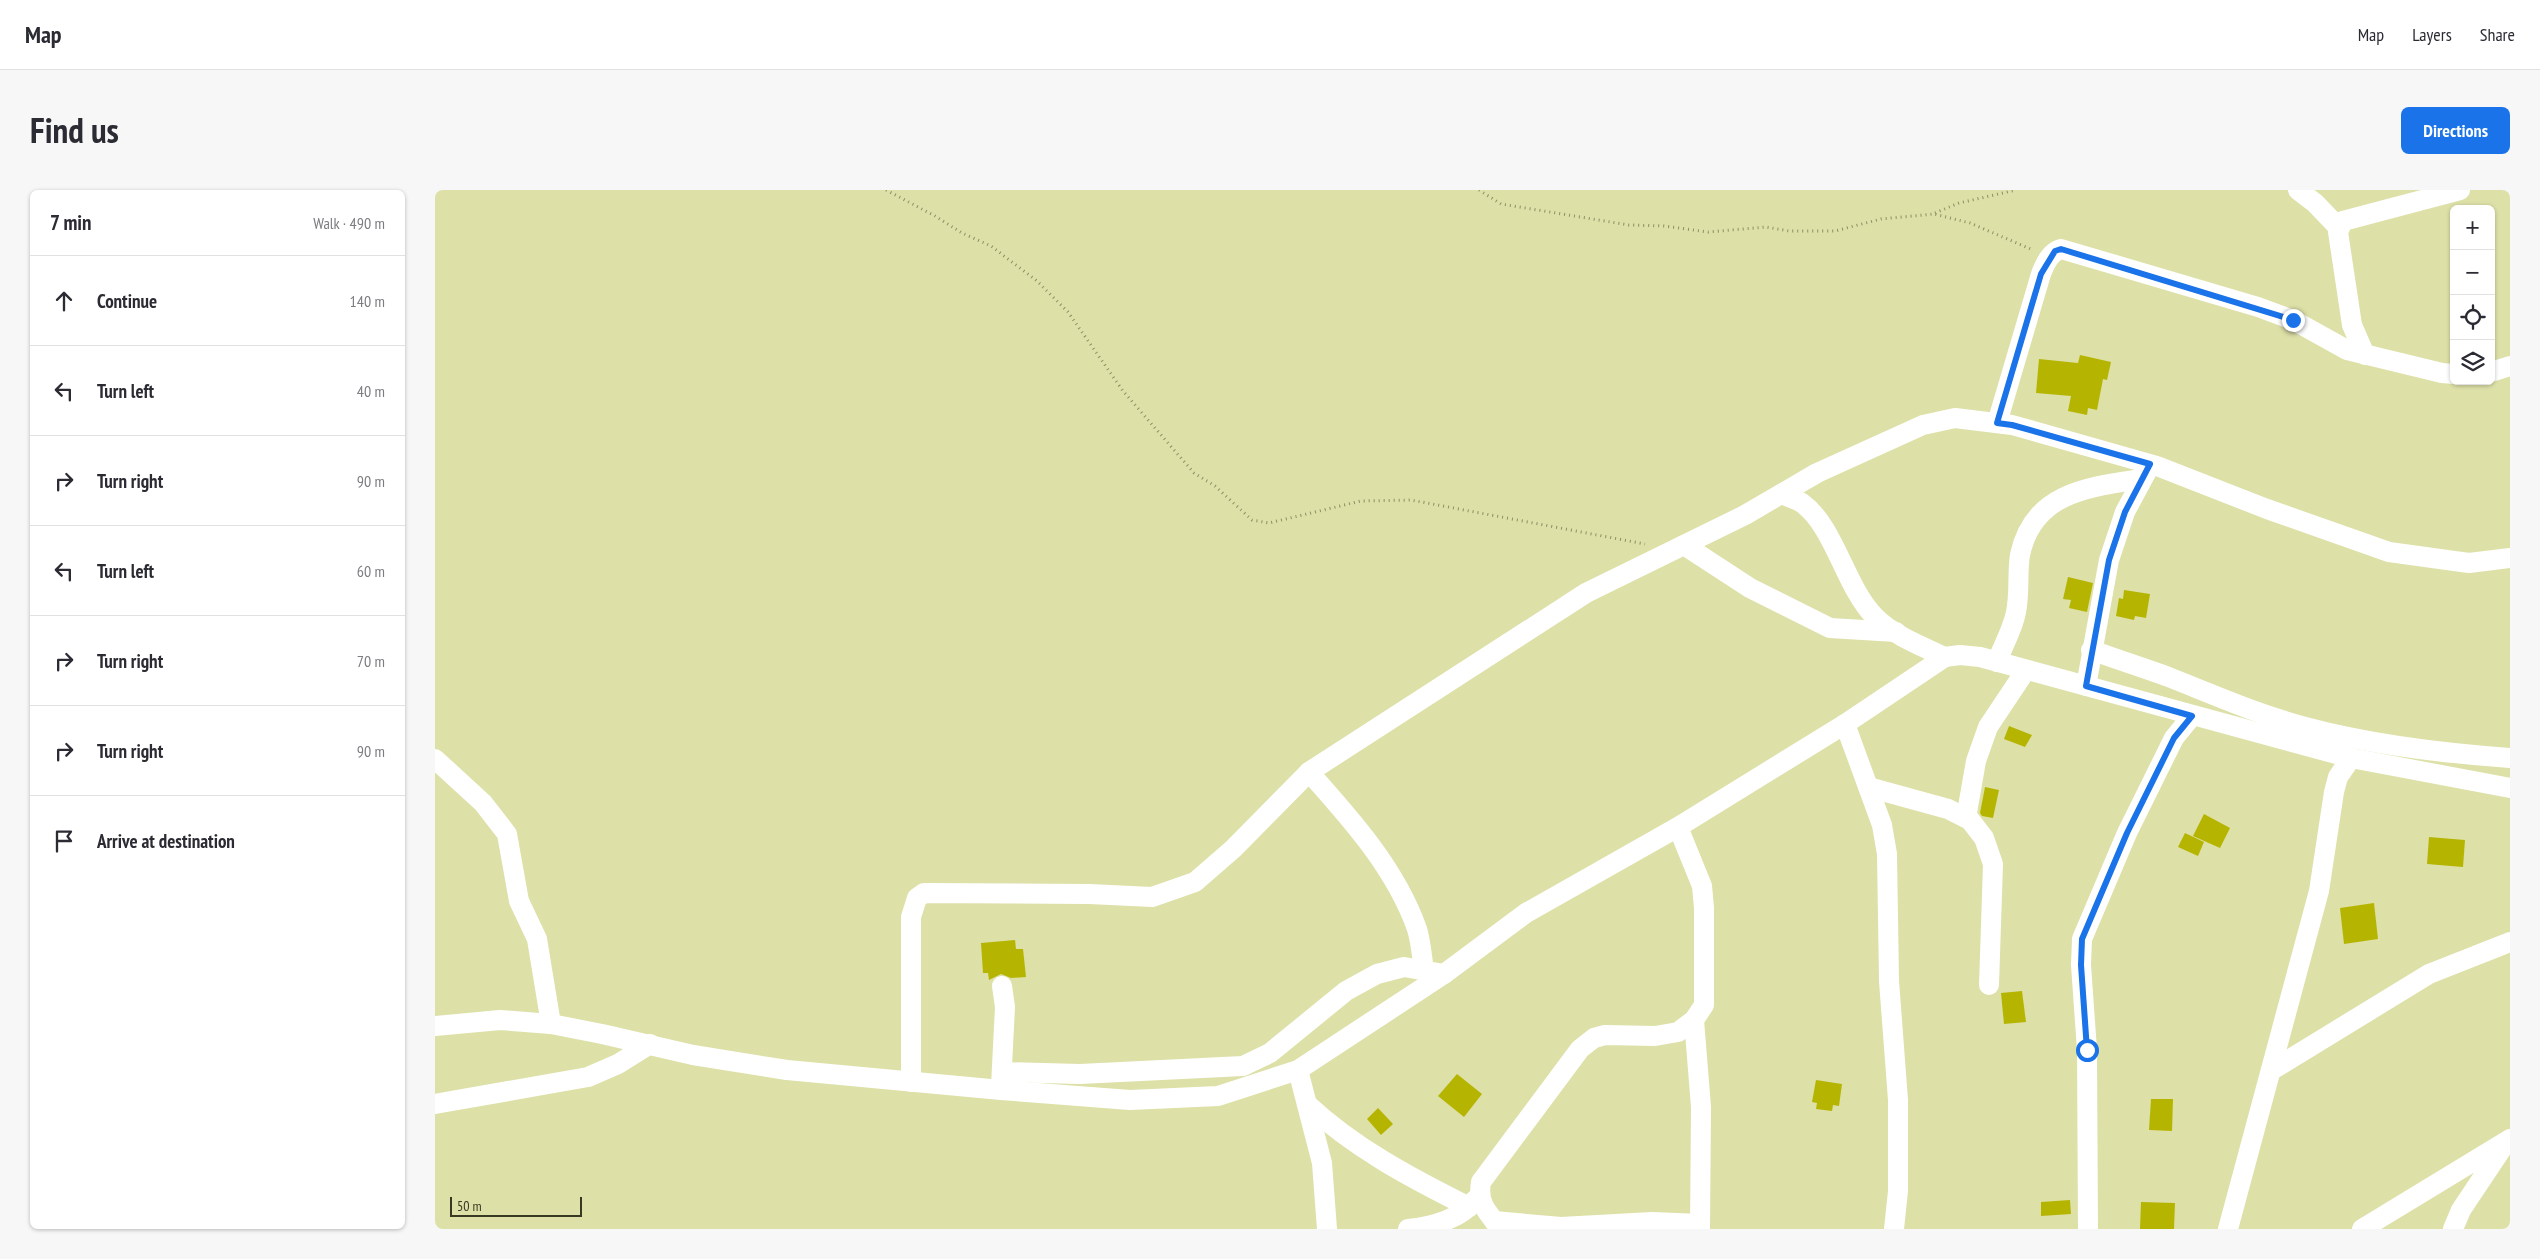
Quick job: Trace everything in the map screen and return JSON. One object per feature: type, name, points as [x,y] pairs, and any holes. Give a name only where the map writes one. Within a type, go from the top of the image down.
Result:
[{"type":"street","points":[[2298,190],[2315,203],[2339,228],[2352,324],[2365,355]]},
{"type":"street","points":[[2339,228],[2343,221],[2460,190]]},
{"type":"street","points":[[1997,423],[2041,274],[2050,257],[2055,251],[2061,249],[2293,320],[2347,350],[2450,373]]},
{"type":"street","points":[[2495,371],[2510,366]]},
{"type":"street","points":[[911,1082],[911,917],[917,898],[924,892],[1089,894],[1152,897],[1195,882],[1233,849],[1309,772],[1586,593],[1745,515],[1817,472],[1923,425],[1955,418],[2012,425],[2146,472],[2267,509],[2389,552],[2469,563],[2510,558]]},
{"type":"street","points":[[2086,686],[2091,650],[2109,560],[2125,512],[2146,472]]},
{"type":"street","points":[[1997,662],[2017,612],[2020,556],[2027,530],[2045,508],[2069,494],[2146,472]]},
{"type":"street","points":[[1781,494],[1802,503],[1818,519],[1863,601],[1875,617],[1896,632],[1945,657]]},
{"type":"street","points":[[1679,547],[1750,588],[1830,628],[1896,632]]},
{"type":"street","points":[[2091,650],[2166,676],[2230,703],[2303,726],[2371,742],[2437,752],[2510,758]]},
{"type":"street","points":[[1002,1081],[1130,1100],[1218,1096],[1298,1070],[1444,974],[1526,913],[1678,827],[1845,724],[1945,657],[1960,655],[1997,662],[2351,758],[2509,787]]},
{"type":"street","points":[[1966,818],[1976,761],[1988,727],[2026,670]]},
{"type":"street","points":[[2088,1229],[2087,1050],[2081,965],[2082,939],[2127,833],[2174,738],[2192,716]]},
{"type":"street","points":[[1845,724],[1882,825],[1887,854],[1889,981],[1898,1100],[1895,1229]]},
{"type":"street","points":[[2228,1229],[2319,891],[2334,792],[2338,777],[2351,758]]},
{"type":"street","points":[[435,759],[483,803],[507,834],[519,901],[537,940],[551,1024]]},
{"type":"street","points":[[1309,772],[1362,832],[1402,895],[1417,930],[1424,971]]},
{"type":"street","points":[[1868,787],[1928,803],[1966,818],[1970,820],[1985,838],[1993,864],[1989,985]]},
{"type":"street","points":[[1408,1229],[1440,1223],[1474,1201],[1481,1182],[1580,1049],[1594,1038],[1605,1035],[1655,1036],[1677,1032],[1694,1020],[1704,1005],[1704,908],[1702,886],[1678,827]]},
{"type":"street","points":[[2272,1070],[2429,974],[2510,942]]},
{"type":"street","points":[[435,1026],[500,1020],[551,1024],[650,1044],[693,1055],[787,1070],[911,1082],[1002,1081],[1080,1074],[1243,1066],[1270,1053],[1346,991],[1377,974],[1404,967],[1444,974]]},
{"type":"street","points":[[1002,986],[1005,1007],[1002,1081]]},
{"type":"street","points":[[1307,1104],[1328,1124],[1386,1164],[1474,1201],[1498,1225],[1561,1227],[1652,1222],[1702,1228],[1701,1107],[1694,1020]]},
{"type":"street","points":[[435,1104],[587,1077],[618,1064],[650,1044]]},
{"type":"street","points":[[1298,1070],[1322,1163],[1327,1229]]},
{"type":"street","points":[[2362,1229],[2509,1140]]},
{"type":"street","points":[[2453,1229],[2461,1210],[2509,1140]]},
{"type":"path","points":[[886,190],[935,216],[962,233],[991,246],[1037,281],[1068,312],[1123,391],[1193,473],[1215,486],[1252,520],[1269,523],[1361,502],[1411,500],[1679,547]]},
{"type":"path","points":[[1479,190],[1501,204],[1629,226],[1664,226],[1708,232],[1765,227],[1789,231],[1835,231],[1881,219],[1934,214],[1959,203],[2016,190]]},
{"type":"path","points":[[1934,214],[1970,223],[2050,257]]},
{"type":"building","points":[[2080,355],[2111,362],[2107,380],[2103,379],[2097,410],[2088,408],[2087,415],[2068,411],[2071,396],[2036,393],[2039,359],[2078,363]]},
{"type":"building","points":[[2068,577],[2093,583],[2087,612],[2069,608],[2071,600],[2063,599]]},
{"type":"building","points":[[2124,590],[2150,594],[2146,618],[2135,616],[2134,620],[2116,616],[2119,598],[2123,599]]},
{"type":"building","points":[[2009,726],[2032,735],[2025,747],[2004,739]]},
{"type":"building","points":[[1985,787],[1999,790],[1993,818],[1982,816],[1980,813]]},
{"type":"building","points":[[2204,814],[2230,828],[2220,848],[2193,836]]},
{"type":"building","points":[[2185,833],[2204,842],[2198,856],[2178,847]]},
{"type":"building","points":[[2429,837],[2465,840],[2463,867],[2427,864]]},
{"type":"building","points":[[2374,903],[2378,939],[2344,944],[2340,908]]},
{"type":"building","points":[[1015,940],[1016,949],[1023,949],[1026,977],[1011,978],[1001,974],[989,980],[988,973],[983,973],[981,943]]},
{"type":"building","points":[[2022,991],[2026,1022],[2004,1024],[2001,993]]},
{"type":"building","points":[[1457,1074],[1482,1094],[1464,1117],[1438,1096]]},
{"type":"building","points":[[1816,1080],[1842,1084],[1839,1106],[1833,1105],[1832,1111],[1816,1109],[1817,1103],[1812,1102]]},
{"type":"building","points":[[2151,1099],[2173,1099],[2172,1131],[2149,1130]]},
{"type":"building","points":[[1378,1108],[1393,1124],[1381,1135],[1367,1119]]},
{"type":"building","points":[[2070,1200],[2071,1214],[2041,1216],[2041,1202]]},
{"type":"building","points":[[2141,1202],[2175,1203],[2174,1229],[2140,1229]]},
{"type":"route","points":[[2087,1050],[2081,965],[2082,939],[2127,833],[2174,738],[2192,716],[2086,686],[2091,650],[2109,560],[2125,512],[2150,464],[2012,425],[1997,423],[2041,274],[2044,266],[2055,251],[2061,249],[2293,320]]}]
